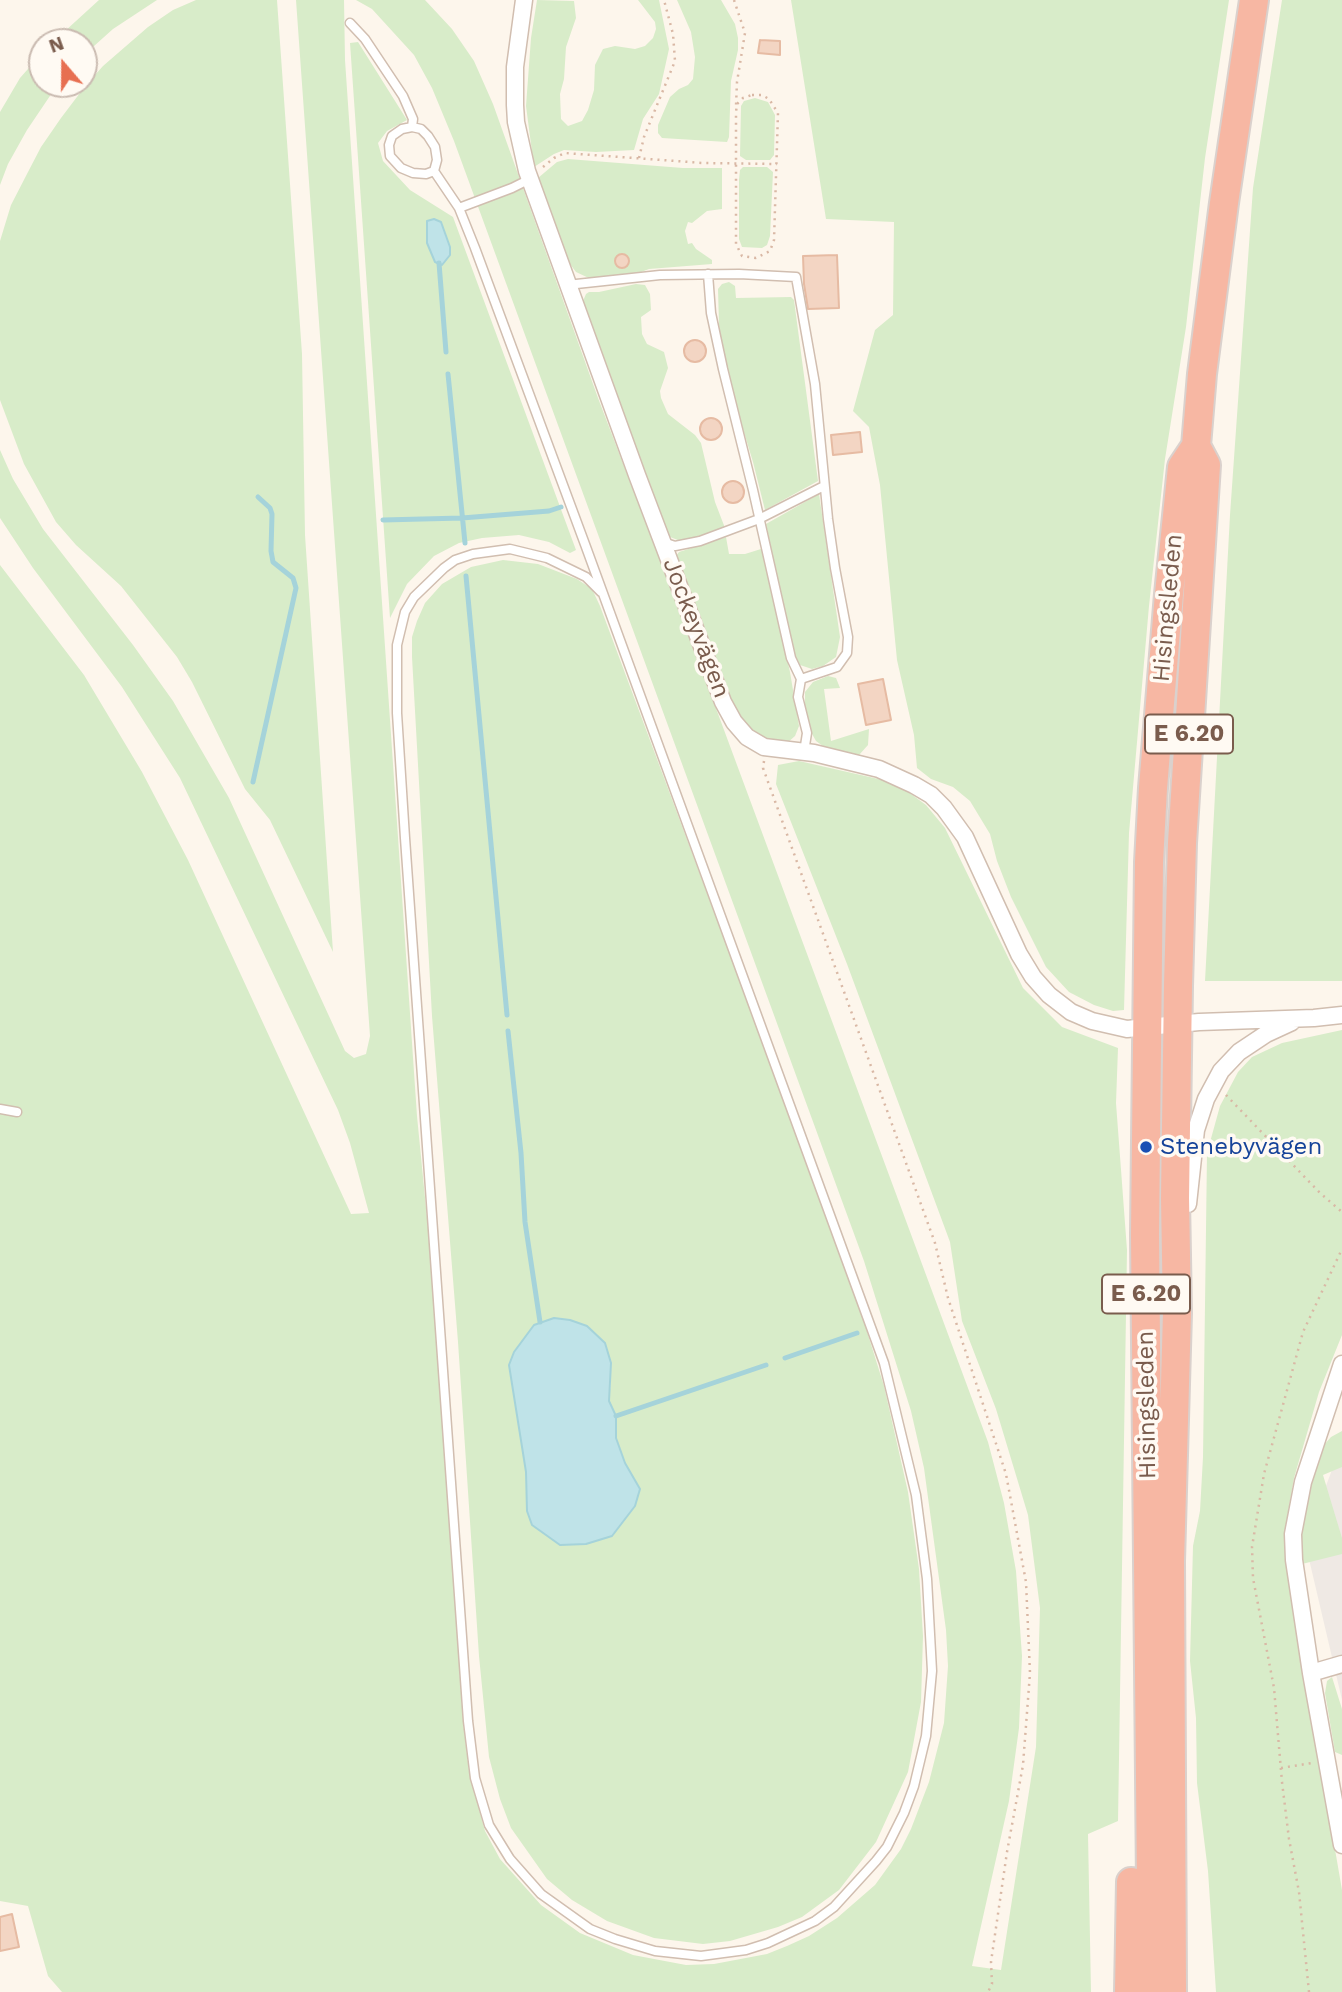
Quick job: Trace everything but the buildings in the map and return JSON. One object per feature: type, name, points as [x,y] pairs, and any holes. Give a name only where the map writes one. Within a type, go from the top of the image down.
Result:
[{"type":"highway","name":"Hisingsleden","points":[[1172,1992],[1160,1561],[1145,1234],[1149,862],[1168,594],[1182,467],[1196,446],[1202,374],[1224,203],[1254,0]]},
{"type":"highway","name":"Hisingsleden","points":[[1152,1992],[1160,1561],[1176,1266],[1182,843],[1206,464],[1196,446]]},
{"type":"highway","points":[[1129,1992],[1136,1644],[1160,1561]]},
{"type":"highway","points":[[1160,1561],[1182,1732],[1191,1992]]},
{"type":"street","name":"Jockeyvägen","points":[[524,0],[515,67],[514,104],[530,179],[723,702],[734,722],[747,737],[764,747]]},
{"type":"street","points":[[764,747],[804,752],[879,769],[931,795],[965,837],[1032,977],[1071,1012],[1092,1021],[1127,1029],[1342,1015]]},
{"type":"street","points":[[1176,1266],[1186,1233],[1190,1167],[1196,1130],[1221,1071],[1239,1052],[1266,1034],[1301,1019]]},
{"type":"street","points":[[1342,1364],[1338,1391],[1303,1482],[1293,1534],[1294,1560],[1311,1673],[1342,1844]]},
{"type":"street","points":[[1311,1673],[1342,1664]]},
{"type":"lane","points":[[350,23],[365,39],[403,96],[414,119],[412,127]]},
{"type":"lane","points":[[434,171],[426,174],[412,173],[401,168],[390,156],[389,145],[393,136],[402,129],[421,129],[435,147],[437,160],[434,171],[459,208],[601,592],[884,1363],[916,1495],[927,1579],[932,1671],[926,1736],[905,1813],[887,1847],[851,1891],[815,1921],[746,1950],[701,1956],[655,1951],[615,1939],[590,1929],[541,1894],[510,1859],[489,1825],[475,1778],[468,1721],[412,946],[397,713],[397,645],[405,612],[414,597],[454,560],[473,554],[510,549],[547,558],[586,577],[601,592]]},
{"type":"lane","points":[[459,208],[530,179]]},
{"type":"lane","points":[[708,274],[711,313],[718,347],[791,658],[801,679],[798,697],[807,733],[804,752]]},
{"type":"lane","points":[[567,285],[660,275],[796,277],[815,384],[824,486],[848,637],[847,653],[837,667],[801,679]]},
{"type":"lane","points":[[663,542],[686,546],[759,519],[824,486]]},
{"type":"lane","points":[[0,1109],[17,1112]]},
{"type":"path","points":[[639,158],[644,137],[675,61],[673,34],[664,0]]},
{"type":"path","points":[[734,0],[746,33],[737,82],[736,112],[737,249],[743,256],[756,258],[770,251],[774,240],[778,113],[774,104],[762,95],[743,98],[737,104],[736,112]]},
{"type":"path","points":[[530,179],[554,158],[565,153],[703,163],[776,164]]},
{"type":"path","points":[[764,747],[763,768],[935,1243],[948,1298],[1006,1474],[1026,1582],[1030,1673],[1023,1765],[991,1962],[992,1984],[988,1992]]},
{"type":"path","points":[[1213,1087],[1224,1092],[1320,1194],[1342,1212]]},
{"type":"path","points":[[1309,1992],[1299,1892],[1280,1768],[1274,1688],[1253,1578],[1255,1522],[1264,1474],[1303,1332],[1342,1249]]},
{"type":"path","points":[[1280,1768],[1316,1762]]},
{"type":"shaded area","points":[[1342,1443],[1342,1700],[1305,1542]]},
{"type":"green space","points":[[99,0],[157,0],[113,29],[98,42],[98,28],[68,28]]},
{"type":"green space","points":[[196,0],[277,0],[302,354],[305,535],[333,952],[270,820],[245,789],[177,657],[121,586],[76,545],[56,522],[24,464],[0,400],[0,241],[11,205],[41,147],[76,98],[98,98],[98,72],[148,27],[173,10]]},
{"type":"green space","points":[[296,0],[344,0],[345,60],[417,1116],[432,1269],[463,1721],[469,1772],[485,1831],[500,1859],[541,1905],[580,1933],[633,1955],[686,1965],[714,1964],[767,1954],[787,1946],[837,1918],[875,1885],[901,1849],[929,1782],[944,1723],[948,1666],[946,1630],[924,1468],[911,1411],[864,1261],[454,141],[432,88],[414,55],[372,9],[356,0],[425,0],[452,29],[474,61],[493,104],[598,398],[988,1442],[1004,1503],[1016,1571],[1022,1656],[1019,1728],[1009,1801],[972,1966],[1001,1970],[1036,1747],[1040,1608],[1028,1515],[996,1409],[962,1321],[950,1242],[847,964],[776,784],[778,765],[799,761],[896,783],[926,805],[945,828],[1023,988],[1062,1027],[1118,1048],[1116,1103],[1127,1250],[1118,1821],[1088,1834],[1091,1992],[62,1992],[48,1976],[28,1906],[0,1901],[0,565],[84,675],[142,772],[188,860],[351,1214],[369,1213],[338,1110],[180,778],[122,687],[33,568],[0,518],[0,450],[13,479],[43,529],[173,701],[229,798],[345,1051],[354,1058],[366,1054],[370,1036]]},
{"type":"green space","points":[[537,0],[574,1],[576,18],[566,47],[560,94],[561,119],[568,126],[582,121],[588,110],[594,90],[595,65],[603,49],[615,46],[635,49],[645,46],[653,38],[655,22],[638,0],[659,0],[669,49],[659,94],[643,119],[634,150],[564,150],[534,167],[526,106]]},
{"type":"green space","points":[[677,0],[721,0],[735,24],[738,50],[731,81],[727,142],[662,138],[658,133],[658,125],[670,97],[693,79],[695,57],[691,32]]},
{"type":"green space","points":[[791,0],[1229,0],[1205,158],[1186,327],[1165,459],[1149,606],[1129,833],[1124,1010],[1113,1011],[1094,1005],[1069,992],[1046,967],[1011,897],[990,834],[970,801],[953,787],[931,779],[917,768],[914,735],[897,660],[880,485],[869,427],[853,411],[875,330],[893,315],[894,222],[826,219]]},
{"type":"green space","points":[[1282,0],[1342,0],[1342,981],[1205,981],[1230,515],[1253,188]]},
{"type":"green space","points":[[358,42],[407,120],[387,131],[378,143],[383,161],[410,190],[453,217],[576,550],[570,553],[549,542],[519,535],[459,543],[434,556],[407,584],[390,618],[350,43]]},
{"type":"green space","points":[[28,69],[28,98],[49,98],[8,164],[0,185],[0,112]]},
{"type":"green space","points":[[755,98],[768,102],[775,115],[774,155],[770,160],[746,160],[740,156],[741,106],[744,101]]},
{"type":"green space","points":[[568,159],[683,168],[722,168],[722,209],[707,211],[692,223],[688,222],[685,231],[688,244],[692,243],[712,260],[712,264],[649,269],[636,274],[593,280],[576,272],[567,260],[538,178],[557,162]]},
{"type":"green space","points":[[743,167],[767,167],[773,172],[770,236],[767,245],[762,248],[742,247],[739,239],[739,180]]},
{"type":"green space","points":[[729,282],[735,286],[736,298],[791,297],[794,300],[818,481],[765,510],[727,376],[719,325],[718,289]]},
{"type":"green space","points":[[636,284],[645,285],[650,294],[651,310],[641,317],[642,334],[647,344],[664,352],[668,368],[660,391],[661,398],[668,414],[701,443],[715,502],[725,528],[683,542],[670,537],[659,514],[583,301],[589,292]]},
{"type":"green space","points":[[819,494],[840,637],[836,657],[823,666],[812,669],[800,665],[793,652],[766,524]]},
{"type":"green space","points":[[726,537],[729,554],[745,554],[761,549],[764,555],[799,726],[795,736],[781,745],[755,737],[729,703],[676,556],[679,552]]},
{"type":"green space","points":[[503,560],[538,564],[577,579],[592,589],[850,1277],[884,1386],[908,1492],[919,1569],[923,1636],[921,1702],[908,1772],[876,1842],[839,1890],[802,1917],[730,1941],[703,1944],[654,1938],[607,1921],[572,1900],[547,1879],[511,1828],[489,1757],[479,1656],[432,1016],[412,657],[412,637],[425,603],[442,584],[471,567]],"holes":[[[611,1379],[609,1401],[616,1416],[616,1438],[625,1463],[640,1489],[635,1506],[612,1536],[560,1545],[527,1511],[526,1472],[518,1422]]]},
{"type":"green space","points":[[828,676],[836,678],[840,688],[824,689],[831,741],[869,729],[868,745],[859,755],[827,749],[816,741],[811,732],[805,713],[805,692],[813,682]]},
{"type":"green space","points":[[1342,1030],[1342,1335],[1319,1392],[1294,1478],[1285,1529],[1285,1559],[1342,1890],[1342,1992],[1216,1992],[1208,1871],[1197,1783],[1196,1718],[1190,1661],[1193,1546],[1200,1511],[1203,1457],[1207,1153],[1220,1106],[1238,1072],[1252,1057],[1282,1043]]},
{"type":"green space","points":[[1342,1431],[1342,1467],[1323,1475],[1342,1538],[1342,1554],[1302,1564],[1299,1531],[1311,1477],[1323,1446],[1331,1437]]},
{"type":"green space","points":[[1332,1677],[1342,1709],[1342,1755],[1335,1752],[1325,1693],[1327,1681]]},
{"type":"water","points":[[434,219],[441,222],[450,247],[450,255],[442,265],[435,262],[427,243],[427,221]]},
{"type":"water","points":[[554,1318],[587,1326],[605,1343],[611,1363],[609,1401],[616,1416],[616,1438],[625,1463],[640,1489],[635,1506],[612,1536],[586,1544],[560,1545],[532,1525],[527,1511],[526,1472],[509,1365],[514,1352],[534,1325]]},
{"type":"waterway","points":[[439,263],[446,352]]},
{"type":"waterway","points":[[448,374],[465,543]]},
{"type":"waterway","points":[[253,782],[296,588],[293,578],[273,562],[272,514],[270,508],[258,497]]},
{"type":"waterway","points":[[383,520],[462,518],[549,511],[561,507]]},
{"type":"waterway","points":[[466,576],[507,1015]]},
{"type":"waterway","points":[[508,1031],[521,1153],[525,1222],[540,1322]]},
{"type":"waterway","points":[[785,1358],[857,1333]]},
{"type":"waterway","points":[[616,1416],[766,1365]]},
{"type":"place","name":"Stenebyvägen","points":[[1146,1147]]}]
